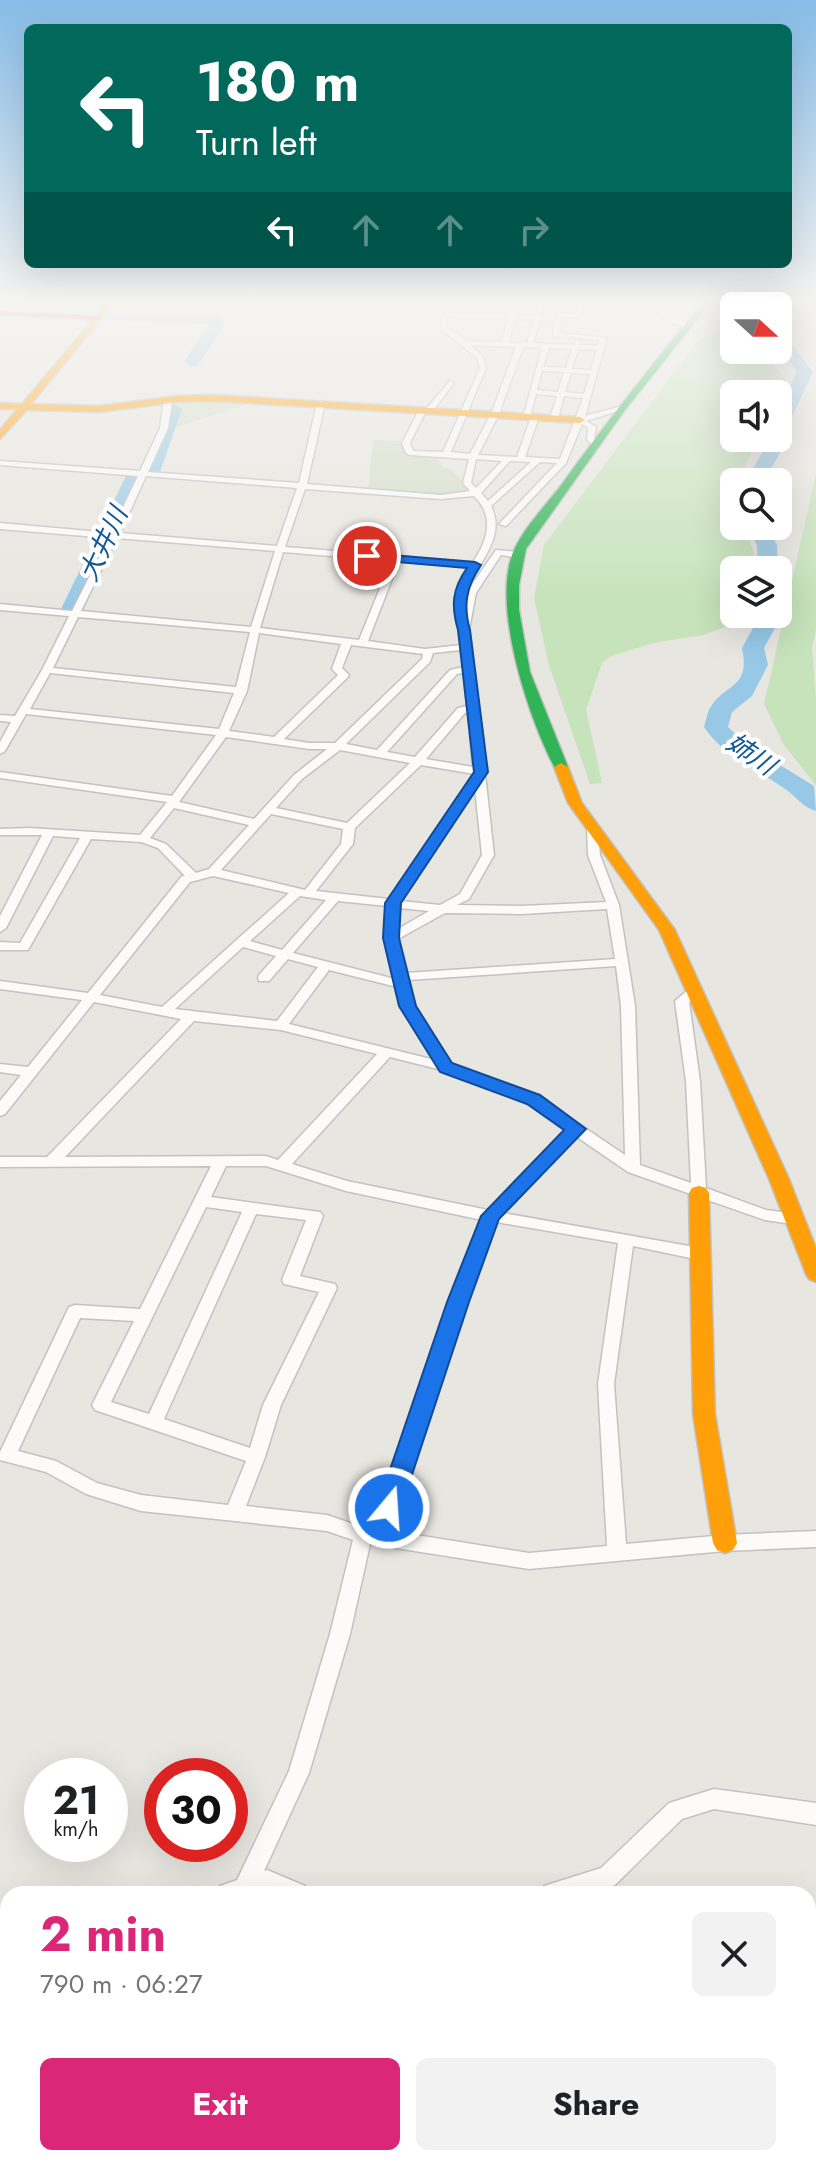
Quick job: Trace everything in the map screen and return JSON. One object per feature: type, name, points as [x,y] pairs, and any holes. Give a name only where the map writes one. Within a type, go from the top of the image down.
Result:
[{"type":"street","points":[[0,436],[30,402]]},
{"type":"street","points":[[0,406],[100,409],[159,402]]},
{"type":"street","points":[[0,751],[77,613],[164,428],[168,402]]},
{"type":"street","points":[[297,402],[580,420],[622,408]]},
{"type":"street","points":[[433,402],[406,443],[410,453],[563,461]]},
{"type":"street","points":[[446,454],[470,402]]},
{"type":"street","points":[[391,938],[465,896],[488,855],[474,709],[464,630],[458,608],[467,577],[487,549],[493,520],[490,504],[467,483],[473,457],[499,402]]},
{"type":"street","points":[[535,402],[538,417]]},
{"type":"street","points":[[520,459],[538,417],[553,402]]},
{"type":"street","points":[[464,630],[471,593],[499,552],[503,524],[563,461],[585,402]]},
{"type":"street","points":[[627,402],[520,549],[513,585],[513,610],[524,672],[575,803],[667,930],[779,1179],[816,1274]]},
{"type":"street","points":[[143,839],[223,733],[242,691],[255,630],[302,486],[321,403]]},
{"type":"street","points":[[580,420],[592,427],[590,438],[596,444]]},
{"type":"street","points":[[0,463],[441,497],[476,493],[508,459]]},
{"type":"street","points":[[490,504],[538,460]]},
{"type":"street","points":[[493,520],[503,524]]},
{"type":"street","points":[[0,526],[475,565]]},
{"type":"street","points":[[499,552],[519,555]]},
{"type":"street","points":[[362,644],[396,559]]},
{"type":"street","points":[[0,607],[255,630],[429,652],[466,647]]},
{"type":"street","points":[[276,741],[344,675],[337,669],[347,642]]},
{"type":"street","points":[[213,872],[298,777],[338,746],[427,660],[429,652]]},
{"type":"street","points":[[379,754],[454,672],[469,669]]},
{"type":"street","points":[[47,670],[242,691]]},
{"type":"street","points":[[165,1011],[303,893],[347,844],[349,827],[418,761],[462,710],[474,709]]},
{"type":"street","points":[[0,718],[22,715],[223,733],[338,746],[481,772]]},
{"type":"street","points":[[446,1067],[408,1006],[391,938],[393,903],[481,772]]},
{"type":"street","points":[[0,775],[173,802],[257,823]]},
{"type":"street","points":[[268,810],[349,827]]},
{"type":"street","points":[[593,826],[594,855],[613,905],[628,1006],[633,1168]]},
{"type":"street","points":[[0,832],[143,839],[162,846],[193,877]]},
{"type":"street","points":[[0,928],[49,833]]},
{"type":"street","points":[[0,946],[24,947],[87,835]]},
{"type":"street","points":[[0,1111],[186,879],[213,872],[303,893],[443,909],[522,910],[613,905]]},
{"type":"street","points":[[264,978],[335,897]]},
{"type":"street","points":[[241,943],[402,981],[621,962]]},
{"type":"street","points":[[281,1026],[326,965]]},
{"type":"street","points":[[0,985],[91,997],[191,1016],[281,1026],[446,1067],[534,1100],[633,1168],[765,1215],[792,1218]]},
{"type":"street","points":[[694,992],[682,1001],[693,1081],[699,1193],[704,1414],[725,1543]]},
{"type":"street","points":[[52,1161],[191,1016]]},
{"type":"street","points":[[281,1166],[387,1052]]},
{"type":"street","points":[[0,1068],[32,1072]]},
{"type":"street","points":[[241,1886],[299,1773],[371,1536],[491,1216],[576,1129]]},
{"type":"street","points":[[221,1161],[101,1405],[256,1457]]},
{"type":"street","points":[[0,1162],[266,1161],[346,1186],[700,1254]]},
{"type":"street","points":[[201,1201],[315,1216],[290,1280],[329,1288],[272,1405],[235,1511]]},
{"type":"street","points":[[153,1423],[251,1208]]},
{"type":"street","points":[[617,1553],[606,1384],[626,1239]]},
{"type":"street","points":[[145,1316],[75,1311],[7,1456],[50,1466],[92,1489],[141,1503],[327,1523],[371,1536],[529,1561],[725,1543],[816,1539]]},
{"type":"street","points":[[578,1886],[607,1877],[676,1810],[714,1799],[816,1814]]},
{"type":"street","points":[[254,1886],[267,1881],[279,1886]]},
{"type":"green space","points":[[186,402],[253,402],[171,429],[174,404]]},
{"type":"green space","points":[[652,402],[720,402],[720,452],[752,452],[744,468],[720,468],[720,540],[749,540],[755,556],[720,556],[720,628],[723,628],[703,635],[653,643],[611,656],[602,663],[586,710],[602,783],[590,784],[549,665],[534,598],[544,545]]},
{"type":"green space","points":[[373,440],[402,441],[408,455],[434,455],[443,468],[450,468],[471,491],[442,495],[368,489]]},
{"type":"green space","points":[[816,474],[816,629],[812,648],[816,699],[816,785],[784,745],[764,704],[781,628],[792,628],[792,580]]},
{"type":"waterway","name":"大井川","points":[[151,472],[174,409]]},
{"type":"waterway","name":"姉川","points":[[762,468],[771,452]]},
{"type":"waterway","name":"大井川","points":[[71,611],[135,476]]},
{"type":"waterway","name":"姉川","points":[[764,540],[767,556]]},
{"type":"waterway","name":"姉川","points":[[764,628],[753,648],[757,665],[744,691],[721,709],[716,727],[737,749],[792,782],[816,803]]},
{"type":"traffic: fast","points":[[561,767],[524,672],[513,610],[513,585],[520,549],[627,402]]},
{"type":"traffic: slow","points":[[0,436],[28,402]]},
{"type":"traffic: slow","points":[[0,406],[100,409],[153,402]]},
{"type":"traffic: slow","points":[[282,402],[580,420]]},
{"type":"traffic: slow","points":[[561,767],[575,803],[667,930],[779,1179],[816,1274]]},
{"type":"traffic: slow","points":[[699,1193],[704,1414],[725,1543]]},
{"type":"route","points":[[367,556],[475,565],[467,577],[458,608],[464,630],[481,772],[393,903],[391,938],[408,1006],[446,1067],[534,1100],[576,1129],[491,1216],[458,1302],[389,1508]]}]
